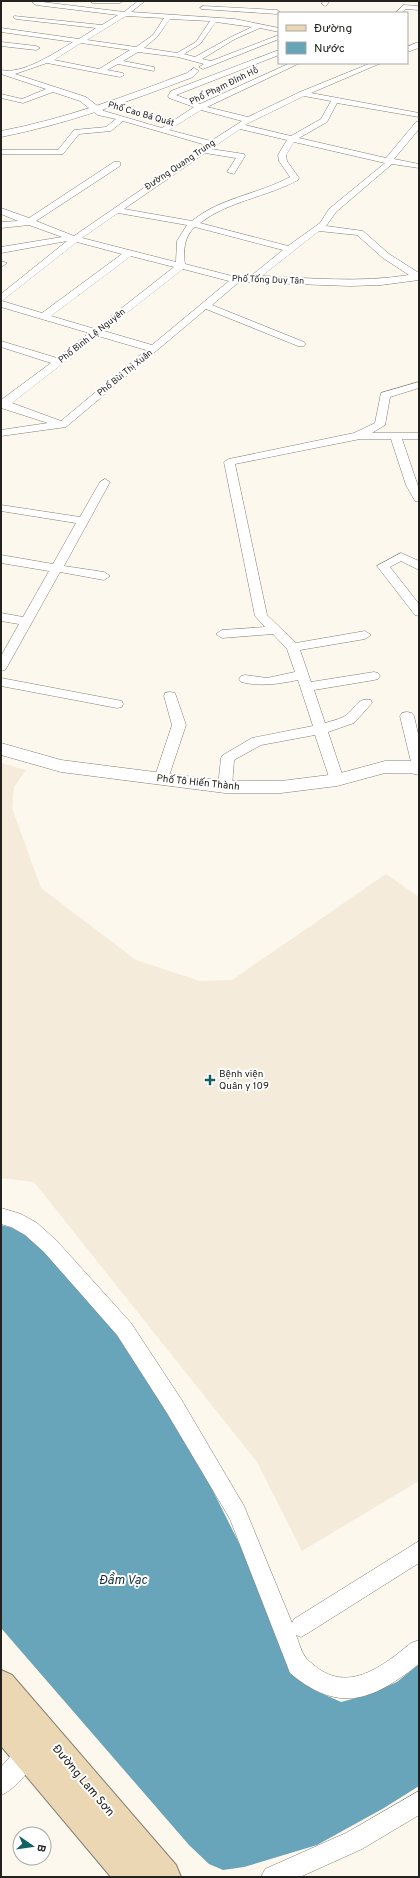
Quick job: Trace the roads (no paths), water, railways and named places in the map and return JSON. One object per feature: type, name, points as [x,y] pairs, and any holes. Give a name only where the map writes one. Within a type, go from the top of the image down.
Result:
[{"type":"main road","name":"Đường Lam Sơn","points":[[1,1686],[36,1744],[133,1877]]},
{"type":"main road","name":"Đường Lam Sơn","points":[[1,1721],[36,1744],[164,1877]]},
{"type":"street","points":[[78,9],[86,1],[120,1]]},
{"type":"street","points":[[5,73],[47,60],[126,14],[142,1]]},
{"type":"street","points":[[200,1],[211,19]]},
{"type":"street","points":[[1,30],[37,2],[78,9],[126,14],[164,15],[211,19],[261,25],[278,30]]},
{"type":"street","points":[[399,12],[404,6],[419,8]]},
{"type":"street","points":[[203,8],[277,12]]},
{"type":"street","points":[[99,72],[155,36],[164,15]]},
{"type":"street","points":[[16,18],[102,27]]},
{"type":"street","points":[[178,55],[198,43],[211,19]]},
{"type":"street","points":[[196,60],[233,38],[261,25]]},
{"type":"street","points":[[1,30],[82,40],[178,55],[212,64]]},
{"type":"street","points":[[1,129],[44,120],[92,107],[190,75],[194,71],[278,37]]},
{"type":"street","points":[[233,38],[278,53]]},
{"type":"street","points":[[1,44],[36,48]]},
{"type":"street","points":[[408,50],[419,45],[418,54]]},
{"type":"street","points":[[249,120],[200,107],[172,96],[174,93],[278,53]]},
{"type":"street","points":[[47,60],[99,72],[120,75]]},
{"type":"street","points":[[115,61],[150,69]]},
{"type":"street","name":"Phố Phạm Đỉnh Hổ","points":[[162,131],[200,107],[294,64]]},
{"type":"street","name":"Đường Quang Trung","points":[[1,299],[74,238],[238,126],[303,94],[375,64]]},
{"type":"street","name":"Phố Cao Bá Quát","points":[[5,73],[83,99],[101,113],[212,144]]},
{"type":"street","points":[[1,96],[23,101],[53,89]]},
{"type":"street","points":[[303,94],[419,115]]},
{"type":"street","points":[[180,266],[178,254],[182,238],[188,229],[194,224],[212,212],[281,186],[295,178],[283,161],[282,155],[292,139],[324,120],[335,100]]},
{"type":"street","points":[[1,134],[60,121],[92,107]]},
{"type":"street","points":[[1,152],[60,152],[77,132],[108,129],[121,119]]},
{"type":"street","points":[[254,278],[318,228],[330,217],[332,211],[389,164],[388,160],[419,124]]},
{"type":"street","points":[[238,126],[419,166]]},
{"type":"street","points":[[203,150],[241,156],[231,172]]},
{"type":"street","points":[[1,225],[29,222],[117,164]]},
{"type":"street","points":[[116,210],[194,224],[290,249]]},
{"type":"street","name":"Phố Tống Duy Tân","points":[[1,211],[74,238],[236,280],[243,278],[254,278],[350,283],[381,282],[418,276]]},
{"type":"street","points":[[318,228],[360,233],[386,256],[418,276]]},
{"type":"street","points":[[1,250],[74,238]]},
{"type":"street","points":[[43,317],[129,253]]},
{"type":"street","name":"Phố Bình Lệ Nguyên","points":[[2,406],[97,333],[180,266]]},
{"type":"street","name":"Phố Bùi Thị Xuân","points":[[62,425],[236,280]]},
{"type":"street","points":[[1,304],[154,349]]},
{"type":"street","points":[[206,306],[301,344]]},
{"type":"street","points":[[1,344],[59,362]]},
{"type":"street","points":[[379,430],[385,395],[419,385]]},
{"type":"street","points":[[2,406],[62,425]]},
{"type":"street","points":[[1,433],[62,425]]},
{"type":"street","points":[[337,780],[293,647],[261,616],[230,462],[357,436],[379,430],[394,435],[419,436]]},
{"type":"street","points":[[394,435],[411,485],[419,499]]},
{"type":"street","points":[[1,667],[105,482]]},
{"type":"street","points":[[1,508],[83,521]]},
{"type":"street","points":[[419,566],[401,556],[383,566],[419,612]]},
{"type":"street","points":[[1,559],[104,576]]},
{"type":"street","points":[[1,617],[27,621]]},
{"type":"street","points":[[222,634],[276,630]]},
{"type":"street","points":[[293,647],[365,635]]},
{"type":"street","points":[[245,679],[267,682],[374,676]]},
{"type":"street","points":[[1,682],[117,704]]},
{"type":"street","points":[[161,780],[179,725],[170,696]]},
{"type":"street","points":[[225,787],[228,758],[257,741],[321,729],[349,720],[366,703]]},
{"type":"street","points":[[407,716],[419,766]]},
{"type":"street","name":"Phố Tô Hiến Thành","points":[[1,749],[61,766],[225,787],[281,787],[337,780],[385,766],[410,767],[419,769]]},
{"type":"street","points":[[1,1216],[15,1220],[31,1229],[50,1246],[124,1328],[174,1406],[237,1512],[298,1666],[310,1678],[330,1687],[348,1690],[368,1684],[399,1667],[419,1651]]},
{"type":"street","points":[[301,1626],[419,1552]]},
{"type":"street","points":[[1,1784],[36,1744]]},
{"type":"street","points":[[273,1877],[354,1841],[419,1802]]},
{"type":"water","name":"Đầm Vạc","points":[[1,1225],[17,1229],[29,1235],[94,1307],[117,1335],[144,1374],[209,1483],[246,1557],[299,1677],[314,1690],[341,1702],[367,1695],[397,1682],[419,1664],[419,1786],[384,1808],[317,1845],[244,1867],[223,1870],[209,1864],[189,1845],[1,1628]]},
{"type":"place","name":"Bệnh viện Quân y 109","points":[[210,1080]]}]
